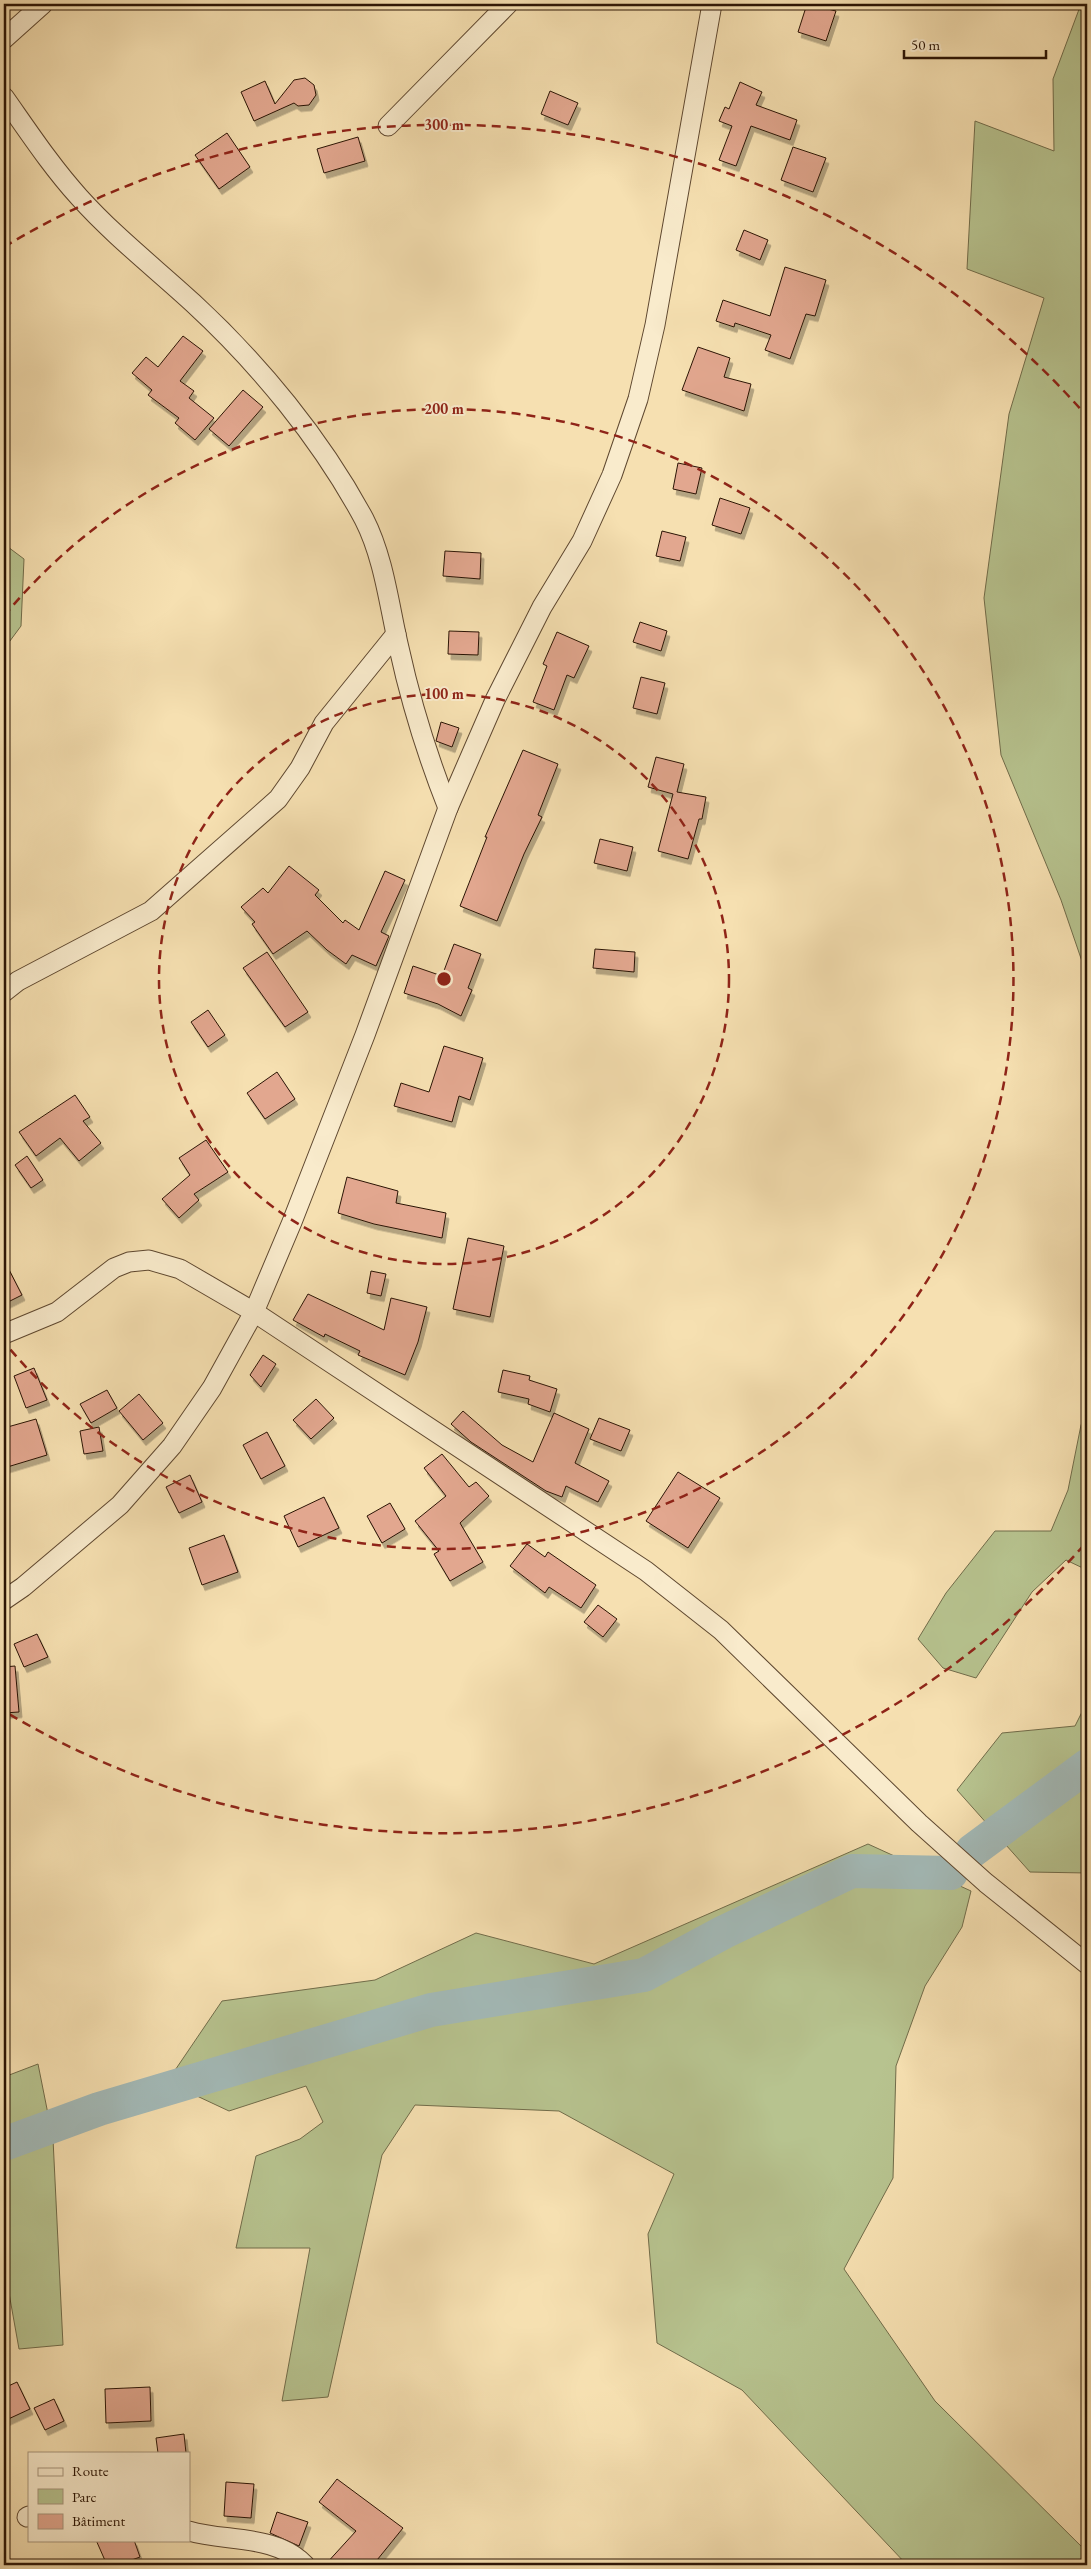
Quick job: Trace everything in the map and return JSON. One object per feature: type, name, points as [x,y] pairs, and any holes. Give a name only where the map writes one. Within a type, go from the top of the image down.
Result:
[{"type":"street","points":[[4,38],[43,4]]},
{"type":"street","points":[[388,126],[508,4]]},
{"type":"street","points":[[4,1600],[23,1587],[120,1506],[165,1454],[212,1388],[254,1312],[292,1222],[361,1044],[448,808],[495,700],[542,607],[582,540],[612,476],[635,407],[655,325],[712,4]]},
{"type":"street","points":[[4,97],[49,161],[78,197],[122,241],[194,304],[252,363],[319,445],[364,520],[378,556],[416,720],[427,756],[448,808]]},
{"type":"street","points":[[4,992],[18,981],[151,911],[278,799],[300,768],[324,723],[396,634]]},
{"type":"street","points":[[4,1334],[57,1312],[114,1268],[129,1262],[149,1260],[180,1269],[254,1312],[646,1571],[721,1630],[919,1823],[986,1883],[1087,1964]]},
{"type":"street","points":[[190,2531],[267,2544],[285,2552],[305,2565]]},
{"type":"green space","points":[[1081,4],[1087,4],[1087,976],[1061,900],[1001,755],[984,598],[1009,414],[1044,298],[967,269],[975,121],[1054,151],[1053,79]]},
{"type":"green space","points":[[4,544],[24,559],[21,626],[4,649]]},
{"type":"green space","points":[[1087,1413],[1087,1570],[1066,1560],[1032,1592],[976,1678],[943,1668],[918,1639],[946,1593],[995,1531],[1051,1531],[1068,1490],[1081,1425]]},
{"type":"green space","points":[[1087,1702],[1087,1873],[1030,1872],[957,1790],[1002,1733],[1075,1726]]},
{"type":"green space","points":[[868,1844],[971,1891],[962,1927],[925,1986],[896,2066],[893,2178],[844,2269],[935,2401],[1087,2552],[1087,2565],[907,2565],[742,2390],[657,2343],[648,2234],[674,2174],[559,2111],[415,2105],[382,2155],[328,2397],[282,2401],[310,2248],[236,2248],[256,2156],[300,2139],[323,2122],[306,2086],[229,2111],[167,2082],[222,2001],[375,1980],[476,1933],[594,1964]]},
{"type":"green space","points":[[38,2064],[53,2139],[63,2345],[19,2349],[4,2265],[4,2077]]},
{"type":"building","points":[[807,4],[836,11],[826,41],[798,32]]},
{"type":"building","points":[[305,78],[314,85],[316,95],[309,105],[298,106],[294,103],[254,121],[241,92],[265,81],[275,104],[294,80]]},
{"type":"building","points":[[740,82],[762,92],[756,105],[797,120],[790,140],[751,126],[736,166],[719,160],[732,126],[719,121],[725,107],[729,109]]},
{"type":"building","points":[[550,91],[578,103],[568,125],[541,114]]},
{"type":"building","points":[[227,133],[250,167],[219,189],[195,155]]},
{"type":"building","points":[[358,137],[365,161],[324,173],[317,149]]},
{"type":"building","points":[[793,147],[826,158],[813,192],[781,180]]},
{"type":"building","points":[[744,230],[768,240],[760,260],[736,250]]},
{"type":"building","points":[[785,267],[826,280],[815,316],[806,314],[790,359],[765,350],[771,335],[735,323],[734,327],[716,321],[723,300],[770,316]]},
{"type":"building","points":[[183,336],[203,351],[180,381],[194,391],[189,398],[214,418],[195,440],[175,423],[179,418],[148,395],[152,390],[132,373],[146,357],[158,367]]},
{"type":"building","points":[[698,347],[730,358],[724,377],[751,384],[744,411],[682,390]]},
{"type":"building","points":[[243,390],[263,407],[229,446],[209,429]]},
{"type":"building","points":[[678,463],[702,468],[696,494],[673,489]]},
{"type":"building","points":[[720,498],[750,508],[741,534],[712,525]]},
{"type":"building","points":[[662,531],[686,537],[680,561],[656,556]]},
{"type":"building","points":[[445,551],[481,553],[480,579],[443,576]]},
{"type":"building","points":[[640,622],[667,631],[661,651],[633,642]]},
{"type":"building","points":[[449,631],[479,632],[478,655],[448,654]]},
{"type":"building","points":[[557,632],[589,646],[574,678],[567,675],[554,710],[533,702],[547,666],[543,664]]},
{"type":"building","points":[[641,677],[665,683],[657,714],[633,708]]},
{"type":"building","points":[[441,722],[459,728],[452,747],[436,741]]},
{"type":"building","points":[[523,750],[558,764],[538,815],[542,817],[524,854],[497,921],[460,906],[487,837],[485,837]]},
{"type":"building","points":[[656,757],[684,764],[677,792],[706,797],[702,819],[699,819],[688,859],[658,851],[673,794],[648,787]]},
{"type":"building","points":[[600,839],[633,847],[627,871],[594,863]]},
{"type":"building","points":[[289,866],[319,890],[315,895],[343,923],[345,920],[359,930],[385,871],[405,880],[381,932],[389,936],[376,966],[352,955],[346,964],[327,950],[307,931],[273,954],[252,924],[255,922],[241,907],[263,888],[268,893]]},
{"type":"building","points":[[454,944],[481,954],[468,988],[472,990],[461,1016],[438,1004],[404,993],[413,966],[442,976]]},
{"type":"building","points":[[595,949],[635,952],[634,972],[593,968]]},
{"type":"building","points":[[267,952],[308,1012],[285,1027],[243,968]]},
{"type":"building","points":[[208,1010],[225,1035],[208,1047],[191,1022]]},
{"type":"building","points":[[444,1046],[483,1058],[470,1100],[459,1096],[452,1122],[394,1106],[401,1083],[429,1092]]},
{"type":"building","points":[[277,1072],[295,1099],[265,1119],[247,1093]]},
{"type":"building","points":[[75,1095],[90,1117],[83,1121],[101,1143],[79,1161],[60,1138],[36,1156],[19,1132]]},
{"type":"building","points":[[206,1140],[228,1172],[194,1194],[199,1200],[179,1218],[162,1199],[190,1175],[179,1158]]},
{"type":"building","points":[[27,1156],[43,1180],[31,1188],[15,1165]]},
{"type":"building","points":[[347,1177],[398,1191],[396,1203],[446,1213],[442,1238],[374,1224],[338,1213]]},
{"type":"building","points":[[468,1238],[504,1246],[490,1317],[453,1309]]},
{"type":"building","points":[[4,1260],[22,1295],[4,1304]]},
{"type":"building","points":[[371,1271],[386,1274],[381,1296],[367,1293]]},
{"type":"building","points":[[308,1294],[384,1330],[391,1298],[427,1307],[418,1342],[405,1375],[358,1355],[360,1351],[325,1334],[324,1337],[293,1320]]},
{"type":"building","points":[[263,1355],[276,1364],[261,1387],[250,1375]]},
{"type":"building","points":[[34,1368],[47,1400],[26,1408],[14,1376]]},
{"type":"building","points":[[503,1370],[530,1376],[529,1380],[557,1389],[550,1412],[528,1404],[529,1399],[498,1392]]},
{"type":"building","points":[[107,1390],[117,1408],[91,1423],[80,1404]]},
{"type":"building","points":[[139,1394],[163,1423],[143,1440],[119,1411]]},
{"type":"building","points":[[316,1399],[334,1418],[311,1439],[293,1420]]},
{"type":"building","points":[[463,1411],[502,1445],[533,1462],[554,1413],[589,1429],[575,1463],[609,1481],[598,1502],[566,1486],[562,1497],[546,1491],[471,1442],[451,1424]]},
{"type":"building","points":[[599,1418],[630,1430],[621,1451],[590,1439]]},
{"type":"building","points":[[36,1419],[47,1455],[4,1468],[4,1428]]},
{"type":"building","points":[[99,1427],[103,1451],[84,1454],[80,1431]]},
{"type":"building","points":[[267,1432],[285,1466],[261,1479],[243,1445]]},
{"type":"building","points":[[442,1454],[469,1487],[476,1482],[489,1496],[460,1523],[483,1562],[450,1581],[434,1554],[439,1551],[415,1521],[446,1496],[424,1468]]},
{"type":"building","points":[[678,1472],[720,1498],[688,1548],[646,1521]]},
{"type":"building","points":[[190,1475],[202,1502],[179,1513],[166,1487]]},
{"type":"building","points":[[324,1497],[339,1528],[298,1547],[284,1516]]},
{"type":"building","points":[[390,1503],[405,1529],[382,1543],[367,1516]]},
{"type":"building","points":[[224,1535],[238,1572],[202,1585],[189,1548]]},
{"type":"building","points":[[527,1544],[545,1557],[548,1552],[596,1585],[581,1608],[549,1587],[545,1593],[510,1566]]},
{"type":"building","points":[[598,1605],[617,1619],[603,1637],[584,1622]]},
{"type":"building","points":[[37,1634],[48,1657],[24,1667],[14,1644]]},
{"type":"building","points":[[15,1666],[19,1712],[4,1713],[4,1667]]},
{"type":"building","points":[[17,2382],[30,2409],[4,2421],[4,2388]]},
{"type":"building","points":[[150,2387],[151,2421],[106,2423],[105,2389]]},
{"type":"building","points":[[54,2399],[64,2421],[45,2430],[34,2408]]},
{"type":"building","points":[[184,2434],[186,2452],[158,2452],[156,2438]]},
{"type":"building","points":[[337,2479],[403,2528],[373,2565],[325,2565],[356,2531],[319,2502]]},
{"type":"building","points":[[226,2482],[254,2484],[251,2518],[224,2516]]},
{"type":"building","points":[[277,2512],[308,2522],[299,2546],[270,2533]]},
{"type":"building","points":[[97,2542],[135,2542],[140,2557],[118,2565],[107,2565]]},
{"type":"waterway","points":[[972,1851],[1087,1766]]},
{"type":"waterway","points":[[4,2144],[99,2109],[431,2010],[644,1975],[724,1932],[852,1871],[951,1873]]}]
